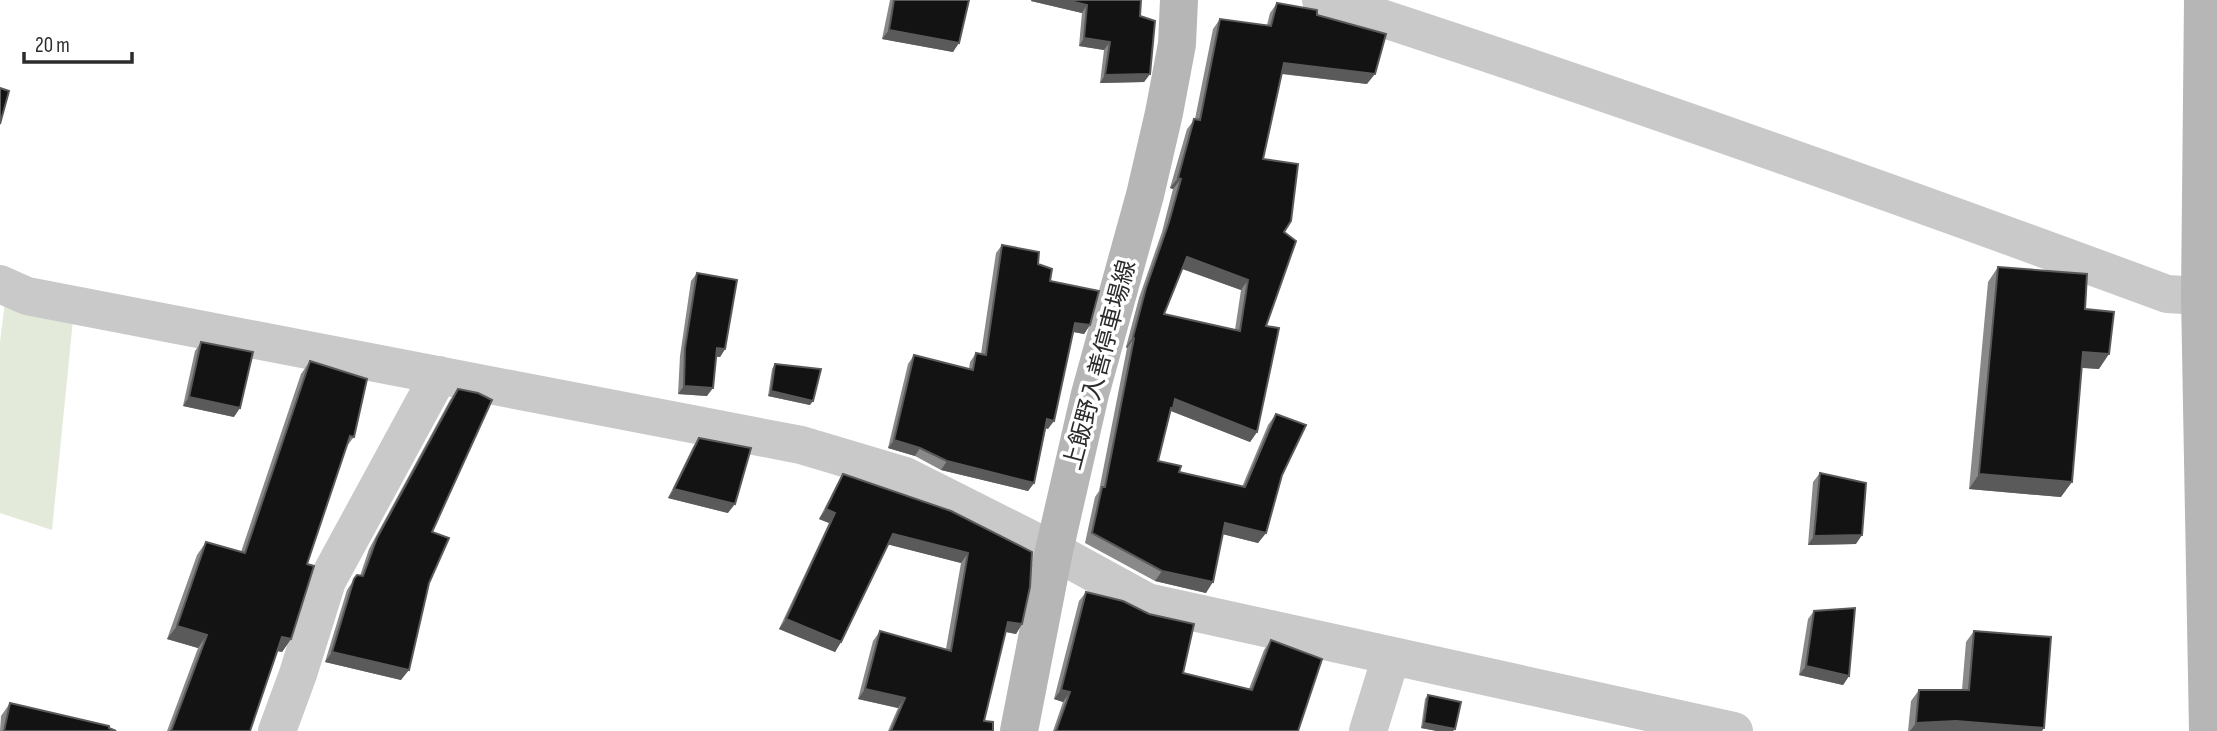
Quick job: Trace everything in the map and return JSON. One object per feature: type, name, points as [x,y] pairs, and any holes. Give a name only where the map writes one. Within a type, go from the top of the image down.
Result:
[{"type":"main road","name":"上飯野入善停車場線","points":[[1019,731],[1054,551],[1090,394],[1145,195],[1158,136],[1177,44],[1179,0]]},
{"type":"main road","points":[[2203,0],[2200,296],[2208,731]]},
{"type":"street","points":[[1321,0],[1465,45],[2167,294],[2200,296]]},
{"type":"street","points":[[0,284],[27,296],[801,445],[905,476],[1054,551],[1147,603],[1734,731]]},
{"type":"street","points":[[277,731],[327,581],[439,375]]},
{"type":"street","points":[[1368,731],[1391,657]]},
{"type":"green space","points":[[5,302],[73,320],[52,530],[0,513],[0,342]]},
{"type":"building","points":[[894,0],[969,0],[959,43],[889,30]]},
{"type":"building","points":[[1066,0],[1141,0],[1140,16],[1155,21],[1150,74],[1105,75],[1110,42],[1084,38],[1087,5]]},
{"type":"building","points":[[1277,3],[1317,10],[1317,15],[1386,34],[1375,74],[1284,63],[1263,159],[1298,164],[1291,221],[1284,232],[1296,241],[1266,326],[1279,328],[1257,432],[1175,399],[1171,408],[1158,461],[1181,466],[1179,472],[1245,487],[1276,414],[1306,425],[1282,475],[1266,533],[1225,523],[1213,582],[1162,571],[1092,533],[1102,487],[1105,487],[1133,337],[1146,288],[1169,222],[1194,119],[1200,120],[1220,19],[1271,26]],"holes":[[[1187,257],[1248,280],[1240,331],[1164,314]]]},
{"type":"building","points":[[0,88],[9,91],[0,124]]},
{"type":"building","points":[[1002,245],[1039,252],[1038,264],[1052,269],[1050,281],[1099,291],[1090,325],[1075,323],[1054,421],[1047,419],[1034,483],[947,461],[920,448],[894,440],[914,355],[973,370],[976,353],[986,355]]},
{"type":"building","points":[[1998,267],[2087,274],[2085,309],[2114,312],[2109,354],[2083,352],[2072,482],[1979,474]]},
{"type":"building","points":[[697,273],[737,280],[725,349],[717,348],[713,388],[684,386],[685,348]]},
{"type":"building","points":[[201,342],[253,352],[240,408],[189,397]]},
{"type":"building","points":[[310,361],[367,379],[354,437],[350,436],[307,564],[314,566],[291,639],[282,637],[250,731],[171,731],[207,635],[177,626],[206,542],[245,553]]},
{"type":"building","points":[[775,364],[821,369],[813,401],[771,391]]},
{"type":"building","points":[[458,389],[478,393],[492,400],[432,532],[449,538],[429,583],[409,670],[332,652],[354,579],[357,575],[363,576],[377,538]]},
{"type":"building","points":[[699,438],[751,448],[735,504],[674,489]]},
{"type":"building","points":[[1820,473],[1866,483],[1862,535],[1814,536]]},
{"type":"building","points":[[843,474],[951,511],[1032,552],[1030,587],[1022,624],[1008,622],[984,721],[993,722],[993,731],[891,731],[905,698],[865,689],[880,631],[951,651],[968,553],[893,534],[841,642],[786,619],[835,513],[826,509]]},
{"type":"building","points":[[1086,592],[1123,601],[1149,614],[1194,624],[1183,673],[1252,690],[1271,640],[1322,659],[1298,731],[1056,731],[1070,692],[1061,690]]},
{"type":"building","points":[[1855,608],[1849,676],[1806,666],[1814,611]]},
{"type":"building","points":[[1974,631],[2051,637],[2044,728],[1956,721],[1916,723],[1919,690],[1969,690]]},
{"type":"building","points":[[1428,695],[1461,702],[1455,729],[1424,723]]},
{"type":"building","points":[[10,703],[109,726],[116,731],[4,731]]}]
